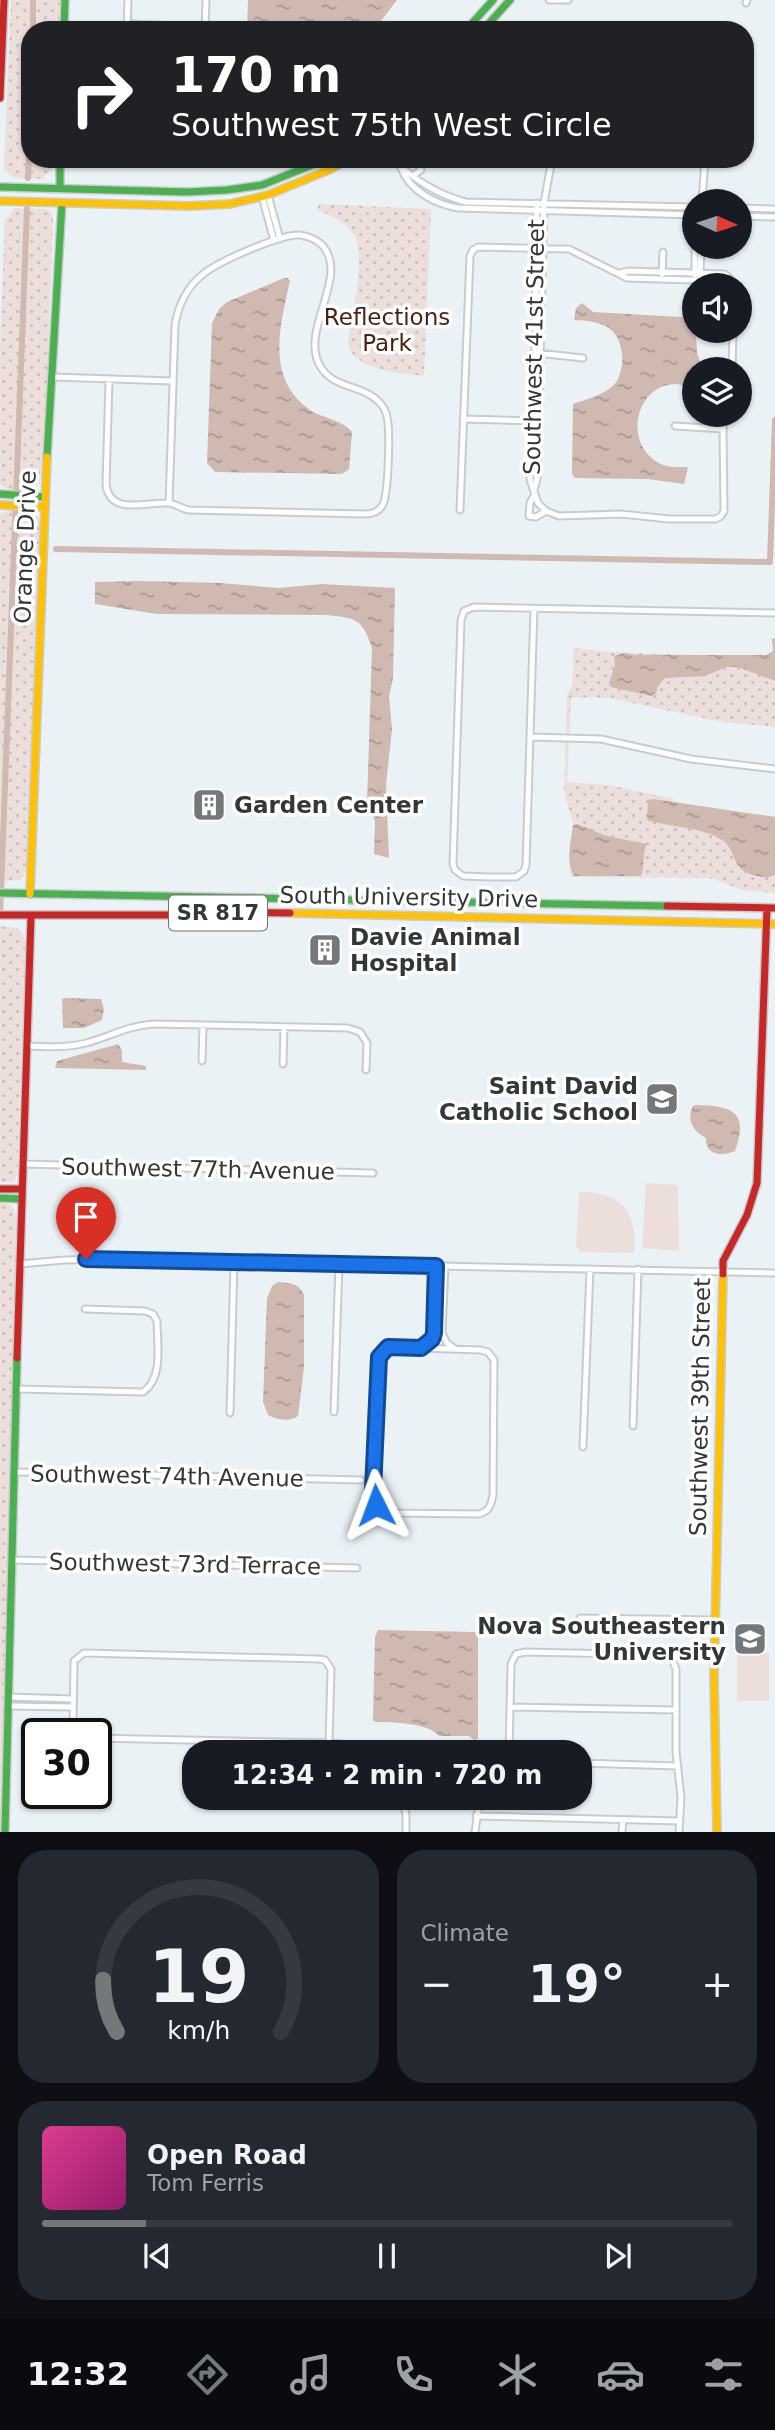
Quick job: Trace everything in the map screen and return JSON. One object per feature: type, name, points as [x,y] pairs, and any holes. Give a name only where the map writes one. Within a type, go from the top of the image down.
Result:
[{"type":"street","points":[[0,98],[4,0]]},
{"type":"street","points":[[64,21],[65,0]]},
{"type":"street","points":[[127,21],[128,0]]},
{"type":"street","points":[[205,21],[206,0]]},
{"type":"street","points":[[475,21],[493,0]]},
{"type":"street","points":[[491,21],[510,0]]},
{"type":"street","points":[[549,0],[568,0]]},
{"type":"street","points":[[60,168],[60,188]]},
{"type":"street","points":[[4,187],[187,192],[222,190],[262,185],[304,168]]},
{"type":"street","points":[[4,201],[189,206],[223,204],[265,195],[331,168]]},
{"type":"street","points":[[401,168],[436,191],[460,201],[682,207]]},
{"type":"street","points":[[401,168],[406,181],[442,204],[472,210],[682,215]]},
{"type":"street","points":[[413,176],[420,168]]},
{"type":"street","name":"Southwest 41st Street","points":[[540,212],[550,168]]},
{"type":"street","points":[[703,189],[704,168]]},
{"type":"street","points":[[222,190],[223,204]]},
{"type":"street","points":[[265,195],[277,240]]},
{"type":"street","name":"Orange Drive","points":[[30,894],[45,497],[62,203]]},
{"type":"street","name":"Southwest 41st Street","points":[[537,203],[540,212],[540,248],[535,421],[537,479],[534,492],[538,503],[546,511]]},
{"type":"street","points":[[752,208],[775,209]]},
{"type":"street","points":[[752,216],[775,217]]},
{"type":"street","points":[[109,380],[106,484],[112,500],[127,505],[169,503],[189,510],[364,514],[378,510],[384,503],[387,490],[388,425],[385,410],[371,396],[342,386],[330,378],[321,369],[316,358],[314,340],[331,271],[330,261],[323,247],[304,236],[277,240],[211,268],[195,281],[186,295],[174,325],[169,503]]},
{"type":"street","points":[[460,510],[470,256],[473,250],[478,247],[569,249],[620,274],[628,271],[682,276]]},
{"type":"street","points":[[662,275],[663,252]]},
{"type":"street","points":[[538,354],[583,358]]},
{"type":"street","points":[[53,377],[172,381]]},
{"type":"street","points":[[463,419],[535,421]]},
{"type":"street","points":[[534,492],[529,516],[536,517],[546,511],[559,516],[621,514],[669,519],[716,519],[724,510],[723,429],[675,426]]},
{"type":"street","points":[[0,494],[45,497]]},
{"type":"street","points":[[0,505],[45,507]]},
{"type":"street","points":[[534,608],[526,865],[524,871],[516,877],[463,876],[453,864],[461,620],[464,611],[474,607],[534,608],[775,613]]},
{"type":"street","points":[[531,737],[601,739],[691,759],[775,769]]},
{"type":"street","name":"South University Drive","points":[[0,893],[771,908]]},
{"type":"street","points":[[422,916],[423,900]]},
{"type":"street","points":[[560,919],[561,903]]},
{"type":"street","name":"Southwest 39th Street","points":[[717,1832],[715,1620],[723,1271],[726,1254],[750,1214],[756,1192],[771,908]]},
{"type":"street","name":"South University Drive","points":[[0,915],[186,915],[225,912],[771,923]]},
{"type":"street","points":[[5,1832],[21,1189],[31,916]]},
{"type":"street","points":[[26,1046],[62,1047],[83,1044],[135,1025],[348,1028],[360,1032],[367,1043],[366,1070]]},
{"type":"street","points":[[202,1062],[203,1026]]},
{"type":"street","points":[[283,1064],[284,1027]]},
{"type":"street","name":"Southwest 77th Avenue","points":[[22,1164],[373,1173]]},
{"type":"street","points":[[0,1189],[21,1189]]},
{"type":"street","points":[[0,1198],[21,1199]]},
{"type":"street","points":[[20,1264],[86,1259],[775,1273]]},
{"type":"street","points":[[230,1413],[234,1262]]},
{"type":"street","points":[[334,1412],[339,1264]]},
{"type":"street","points":[[421,1348],[432,1339],[434,1333],[436,1266]]},
{"type":"street","points":[[444,1266],[442,1333],[447,1343],[455,1349]]},
{"type":"street","points":[[583,1447],[590,1269]]},
{"type":"street","points":[[632,1426],[638,1269]]},
{"type":"street","points":[[18,1389],[143,1392],[151,1387],[156,1374],[157,1321],[153,1314],[145,1311],[85,1310]]},
{"type":"street","points":[[388,1347],[421,1348],[483,1350],[491,1354],[496,1364],[491,1505],[488,1510],[479,1514],[390,1513],[376,1505],[373,1490],[379,1357],[388,1347]]},
{"type":"street","name":"Southwest 74th Avenue","points":[[15,1472],[361,1480]]},
{"type":"street","name":"Southwest 73rd Terrace","points":[[12,1560],[357,1568]]},
{"type":"street","points":[[580,1618],[715,1620]]},
{"type":"street","points":[[74,1718],[74,1661],[84,1654],[318,1659],[329,1664],[331,1669],[329,1740]]},
{"type":"street","points":[[509,1740],[511,1664],[516,1654],[663,1655],[672,1659],[676,1669],[675,1710],[681,1797],[679,1832]]},
{"type":"street","points":[[9,1701],[73,1699]]},
{"type":"street","points":[[9,1701],[73,1707]]},
{"type":"street","points":[[510,1707],[675,1710]]},
{"type":"street","points":[[112,1738],[189,1740]]},
{"type":"street","points":[[592,1763],[678,1766]]},
{"type":"street","points":[[405,1810],[406,1832]]},
{"type":"street","points":[[475,1832],[477,1810]]},
{"type":"street","points":[[476,1816],[679,1821]]},
{"type":"street","points":[[622,1832],[623,1820]]},
{"type":"green space","points":[[11,0],[60,0],[59,21],[21,21],[21,168],[52,168],[42,179],[14,178],[4,169]]},
{"type":"green space","name":"Reflections Park","points":[[319,204],[431,209],[424,376],[379,369],[359,360],[352,353],[348,344],[359,272],[357,244],[346,226],[317,210]]},
{"type":"green space","points":[[14,208],[47,209],[53,219],[47,386],[40,483],[22,491],[0,484],[0,348],[5,218],[8,218]]},
{"type":"green space","points":[[8,510],[31,511],[41,520],[36,702],[27,869],[21,880],[0,881],[0,514]]},
{"type":"green space","points":[[574,648],[610,652],[775,658],[775,727],[722,722],[609,698],[571,697],[567,782],[609,785],[673,799],[673,802],[775,817],[775,893],[743,890],[710,878],[570,877],[573,824],[564,791],[567,696],[572,685]]},
{"type":"green space","points":[[0,926],[17,928],[25,942],[17,1175],[13,1182],[0,1182]]},
{"type":"green space","points":[[646,1183],[678,1185],[679,1251],[642,1248]]},
{"type":"green space","points":[[579,1192],[606,1196],[624,1207],[633,1226],[634,1253],[580,1252],[576,1247]]},
{"type":"green space","points":[[0,1203],[12,1206],[16,1218],[3,1831],[0,1832]]},
{"type":"green space","points":[[737,1653],[769,1653],[769,1701],[737,1701]]},
{"type":"water","points":[[248,0],[397,0],[381,21],[247,21]]},
{"type":"water","points":[[284,278],[290,281],[279,350],[286,383],[310,410],[352,432],[349,469],[342,474],[215,472],[207,463],[212,323],[219,309],[227,302]]},
{"type":"water","points":[[582,303],[593,312],[682,317],[682,343],[696,343],[699,357],[682,357],[682,386],[662,387],[651,394],[638,416],[638,430],[641,443],[649,455],[661,464],[688,467],[684,484],[648,479],[575,478],[572,474],[573,404],[597,396],[613,386],[620,375],[622,360],[620,344],[612,331],[606,326],[574,320],[576,308]]},
{"type":"water","points":[[140,581],[279,588],[322,584],[395,588],[393,679],[389,696],[392,729],[386,785],[389,858],[374,854],[375,821],[367,804],[372,648],[361,625],[344,617],[326,615],[157,614],[95,604],[95,582]]},
{"type":"water","points":[[775,638],[775,681],[738,667],[726,667],[705,676],[665,678],[656,693],[651,696],[611,687],[609,683],[615,665],[614,656],[624,653],[766,655],[773,651],[772,639]]},
{"type":"water","points":[[648,800],[775,817],[775,875],[762,877],[746,872],[737,864],[727,844],[714,836],[647,820]]},
{"type":"water","points":[[577,824],[607,836],[647,844],[641,876],[574,876],[569,851],[573,825]]},
{"type":"water","points":[[62,999],[101,999],[104,1009],[102,1020],[84,1028],[63,1028]]},
{"type":"water","points":[[118,1044],[122,1050],[122,1062],[146,1066],[146,1070],[55,1068],[57,1061]]},
{"type":"water","points":[[693,1106],[720,1107],[735,1114],[740,1128],[735,1151],[720,1154],[708,1148],[706,1138],[694,1128],[691,1120]]},
{"type":"water","points":[[278,1282],[296,1286],[304,1295],[304,1367],[298,1416],[287,1420],[268,1415],[263,1402],[267,1298],[272,1286]]},
{"type":"water","points":[[378,1630],[475,1632],[478,1637],[478,1739],[474,1740],[469,1736],[439,1736],[419,1726],[373,1720],[375,1637]]},
{"type":"waterway","points":[[33,0],[33,21]]},
{"type":"waterway","points":[[28,168],[28,178]]},
{"type":"waterway","points":[[0,917],[27,209]]},
{"type":"waterway","points":[[56,549],[770,562],[775,420]]},
{"type":"waterway","points":[[14,549],[27,549]]},
{"type":"traffic: fast","points":[[64,21],[65,0]]},
{"type":"traffic: fast","points":[[474,21],[493,0]]},
{"type":"traffic: fast","points":[[491,21],[510,0]]},
{"type":"traffic: fast","points":[[60,168],[60,188]]},
{"type":"traffic: fast","points":[[0,187],[187,192],[227,190],[262,185],[304,168]]},
{"type":"traffic: fast","points":[[47,457],[62,203]]},
{"type":"traffic: fast","points":[[0,494],[45,497]]},
{"type":"traffic: fast","points":[[0,893],[667,906]]},
{"type":"traffic: fast","points":[[0,1198],[21,1199]]},
{"type":"traffic: fast","points":[[5,1832],[17,1358]]},
{"type":"traffic: slow","points":[[0,201],[189,206],[230,204],[268,195],[333,168]]},
{"type":"traffic: slow","points":[[30,894],[47,457]]},
{"type":"traffic: slow","points":[[0,505],[45,507]]},
{"type":"traffic: slow","points":[[290,913],[775,924]]},
{"type":"traffic: slow","points":[[717,1832],[714,1677],[723,1274]]},
{"type":"traffic: jam","points":[[0,98],[4,0]]},
{"type":"traffic: jam","points":[[667,906],[775,908]]},
{"type":"traffic: jam","points":[[723,1274],[723,1261],[747,1215],[757,1183],[767,908]]},
{"type":"traffic: jam","points":[[0,915],[290,913]]},
{"type":"traffic: jam","points":[[17,1358],[31,916]]},
{"type":"traffic: jam","points":[[0,1189],[21,1189]]},
{"type":"place","name":"Garden Center","points":[[209,805]]},
{"type":"place","name":"Davie Animal Hospital","points":[[325,950]]},
{"type":"place","name":"Saint David Catholic School","points":[[662,1099]]},
{"type":"place","name":"Nova Southeastern University","points":[[750,1639]]},
{"type":"route","points":[[86,1259],[436,1266],[432,1339],[421,1348],[388,1347],[380,1353],[373,1490],[376,1505]]}]
